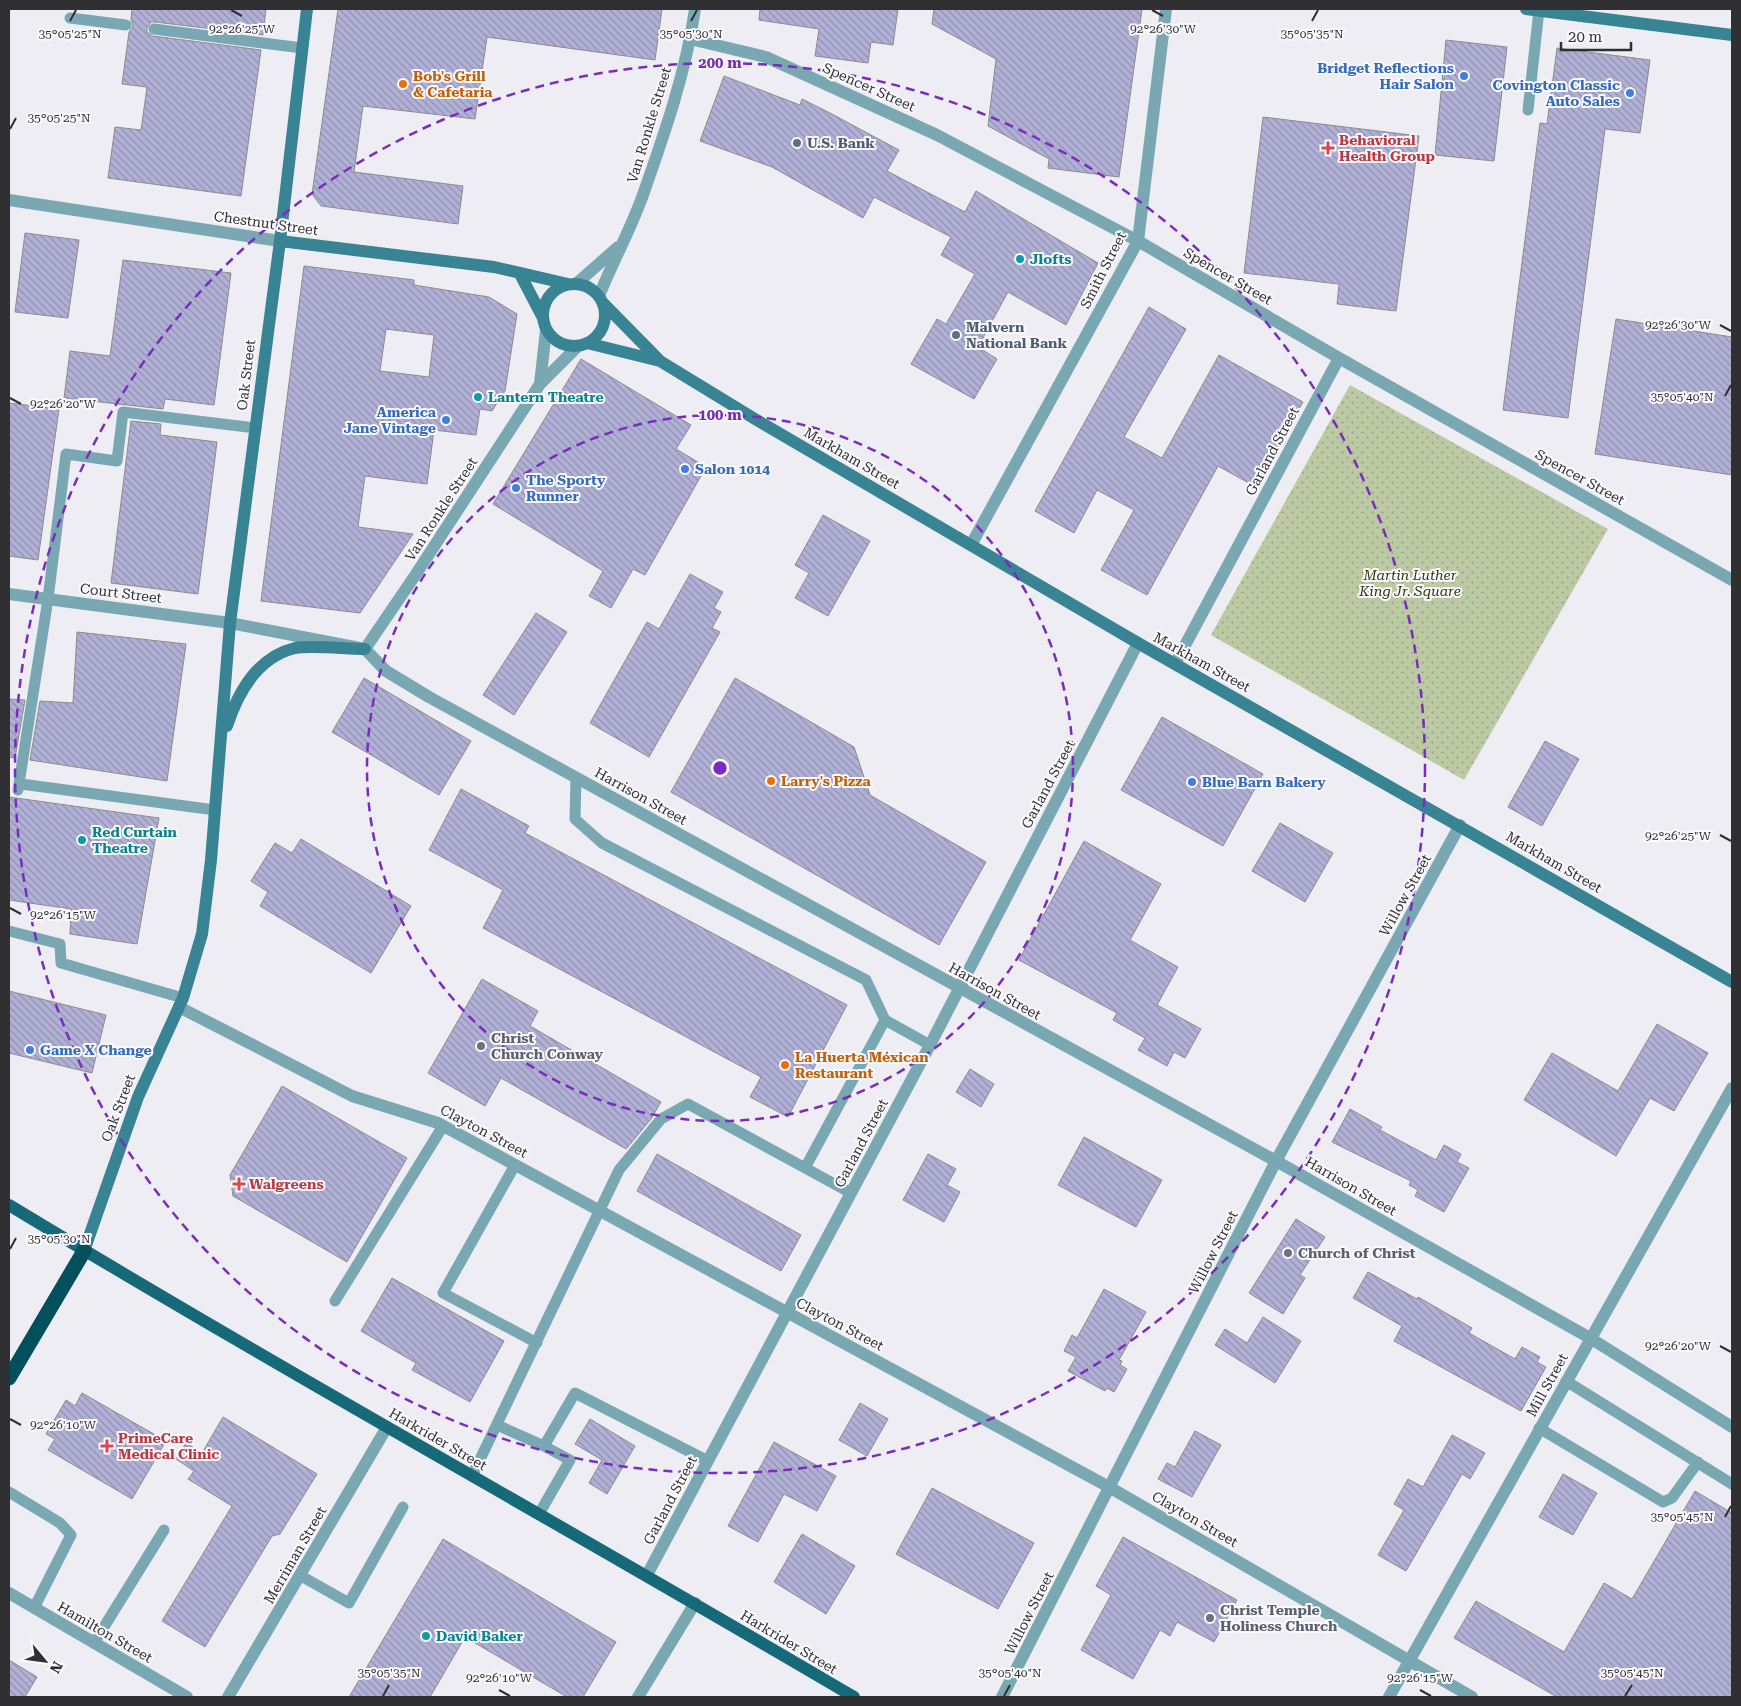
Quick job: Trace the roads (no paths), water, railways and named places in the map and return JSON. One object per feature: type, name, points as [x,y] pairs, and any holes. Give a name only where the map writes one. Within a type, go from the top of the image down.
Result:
[{"type":"highway","name":"Oak Street","points":[[9,1378],[84,1251]]},
{"type":"main road","name":"Harkrider Street","points":[[9,1205],[84,1251],[647,1575],[854,1697]]},
{"type":"street","name":"Oak Street","points":[[84,1251],[138,1097],[181,1002],[198,955],[202,934],[215,810],[230,622],[280,241],[306,9]]},
{"type":"street","name":"Van Ronkle Street","points":[[601,299],[620,246],[644,192],[670,116],[690,39],[695,9]]},
{"type":"street","name":"Smith Street","points":[[971,545],[1138,240],[1166,9]]},
{"type":"street","points":[[1533,10],[1732,35]]},
{"type":"street","name":"Spencer Street","points":[[690,39],[766,57],[937,135],[1138,240],[1339,358],[1732,580]]},
{"type":"street","name":"Chestnut Street","points":[[9,200],[280,241],[494,267],[572,284]]},
{"type":"street","name":"Van Ronkle Street","points":[[572,284],[620,246]]},
{"type":"street","points":[[520,274],[544,324],[560,343],[582,345],[595,338],[604,321],[601,299],[584,285],[572,284],[559,287],[546,300],[544,324]]},
{"type":"street","name":"Markham Street","points":[[601,299],[660,361],[1138,643],[1460,825],[1732,982]]},
{"type":"street","name":"Van Ronkle Street","points":[[540,384],[544,324]]},
{"type":"street","name":"Van Ronkle Street","points":[[364,649],[416,574],[540,384],[582,345]]},
{"type":"street","name":"Markham Street","points":[[582,345],[660,361]]},
{"type":"street","name":"Garland Street","points":[[1175,664],[1339,358]]},
{"type":"street","name":"Court Street","points":[[9,594],[230,622]]},
{"type":"street","points":[[230,622],[364,649]]},
{"type":"street","name":"Garland Street","points":[[647,1575],[930,1045],[1138,643]]},
{"type":"street","name":"Oak Street","points":[[220,745],[234,702],[261,667],[278,654],[296,648],[364,649]]},
{"type":"street","name":"Harrison Street","points":[[364,649],[386,671],[415,689],[1276,1161],[1590,1338],[1732,1427]]},
{"type":"street","name":"Willow Street","points":[[1002,1697],[1276,1161],[1460,825]]},
{"type":"street","name":"Clayton Street","points":[[181,1002],[352,1096],[433,1120],[1109,1487],[1472,1697]]},
{"type":"street","name":"Mill Street","points":[[1389,1697],[1732,1088]]},
{"type":"street","name":"Merriman Street","points":[[228,1697],[301,1576],[387,1427]]},
{"type":"street","name":"Hamilton Street","points":[[9,1593],[187,1697]]},
{"type":"street","points":[[638,1697],[695,1603]]},
{"type":"lane","points":[[1528,110],[1533,10]]},
{"type":"lane","points":[[70,18],[126,25]]},
{"type":"lane","points":[[154,29],[302,48]]},
{"type":"lane","points":[[215,810],[19,787],[48,599],[66,454],[117,462],[123,412],[256,428]]},
{"type":"lane","points":[[576,777],[575,819],[602,843],[866,980],[885,1020],[930,1045]]},
{"type":"lane","points":[[9,931],[60,944],[61,963],[181,1002]]},
{"type":"lane","points":[[805,1168],[885,1020]]},
{"type":"lane","points":[[472,1476],[601,1211],[619,1170],[661,1120],[688,1104],[851,1194]]},
{"type":"lane","points":[[335,1301],[443,1126]]},
{"type":"lane","points":[[515,1165],[443,1293],[536,1343]]},
{"type":"lane","points":[[1566,1381],[1732,1484]]},
{"type":"lane","points":[[544,1446],[575,1393],[708,1461]]},
{"type":"lane","points":[[497,1425],[570,1460],[539,1514]]},
{"type":"lane","points":[[1540,1428],[1663,1502],[1672,1498],[1698,1462]]},
{"type":"lane","points":[[9,1492],[60,1523],[71,1534],[34,1608]]},
{"type":"lane","points":[[301,1576],[349,1603],[403,1507]]},
{"type":"lane","points":[[94,1643],[164,1530]]},
{"type":"place","name":"Bridget Reflections Hair Salon","points":[[1464,76]]},
{"type":"place","name":"Bob's Grill & Cafetaria","points":[[403,84]]},
{"type":"place","name":"Covington Classic Auto Sales","points":[[1630,93]]},
{"type":"place","name":"U.S. Bank","points":[[797,143]]},
{"type":"place","name":"Behavioral Health Group","points":[[1328,148]]},
{"type":"place","name":"Jlofts","points":[[1020,259]]},
{"type":"place","name":"Malvern National Bank","points":[[956,335]]},
{"type":"place","name":"Lantern Theatre","points":[[478,397]]},
{"type":"place","name":"America Jane Vintage","points":[[446,420]]},
{"type":"place","name":"Salon 1014","points":[[685,469]]},
{"type":"place","name":"The Sporty Runner","points":[[516,488]]},
{"type":"place","name":"Larry's Pizza","points":[[771,781]]},
{"type":"place","name":"Blue Barn Bakery","points":[[1192,782]]},
{"type":"place","name":"Red Curtain Theatre","points":[[82,840]]},
{"type":"place","name":"Christ Church Conway","points":[[481,1046]]},
{"type":"place","name":"Game X Change","points":[[30,1050]]},
{"type":"place","name":"La Huerta Méxican Restaurant","points":[[785,1065]]},
{"type":"place","name":"Walgreens","points":[[239,1184]]},
{"type":"place","name":"Church of Christ","points":[[1288,1253]]},
{"type":"place","name":"PrimeCare Medical Clinic","points":[[107,1446]]},
{"type":"place","name":"Christ Temple Holiness Church","points":[[1210,1618]]},
{"type":"place","name":"David Baker","points":[[426,1636]]},
{"type":"park label","name":"Martin Luther King Jr. Square","points":[[1410,584]]}]
